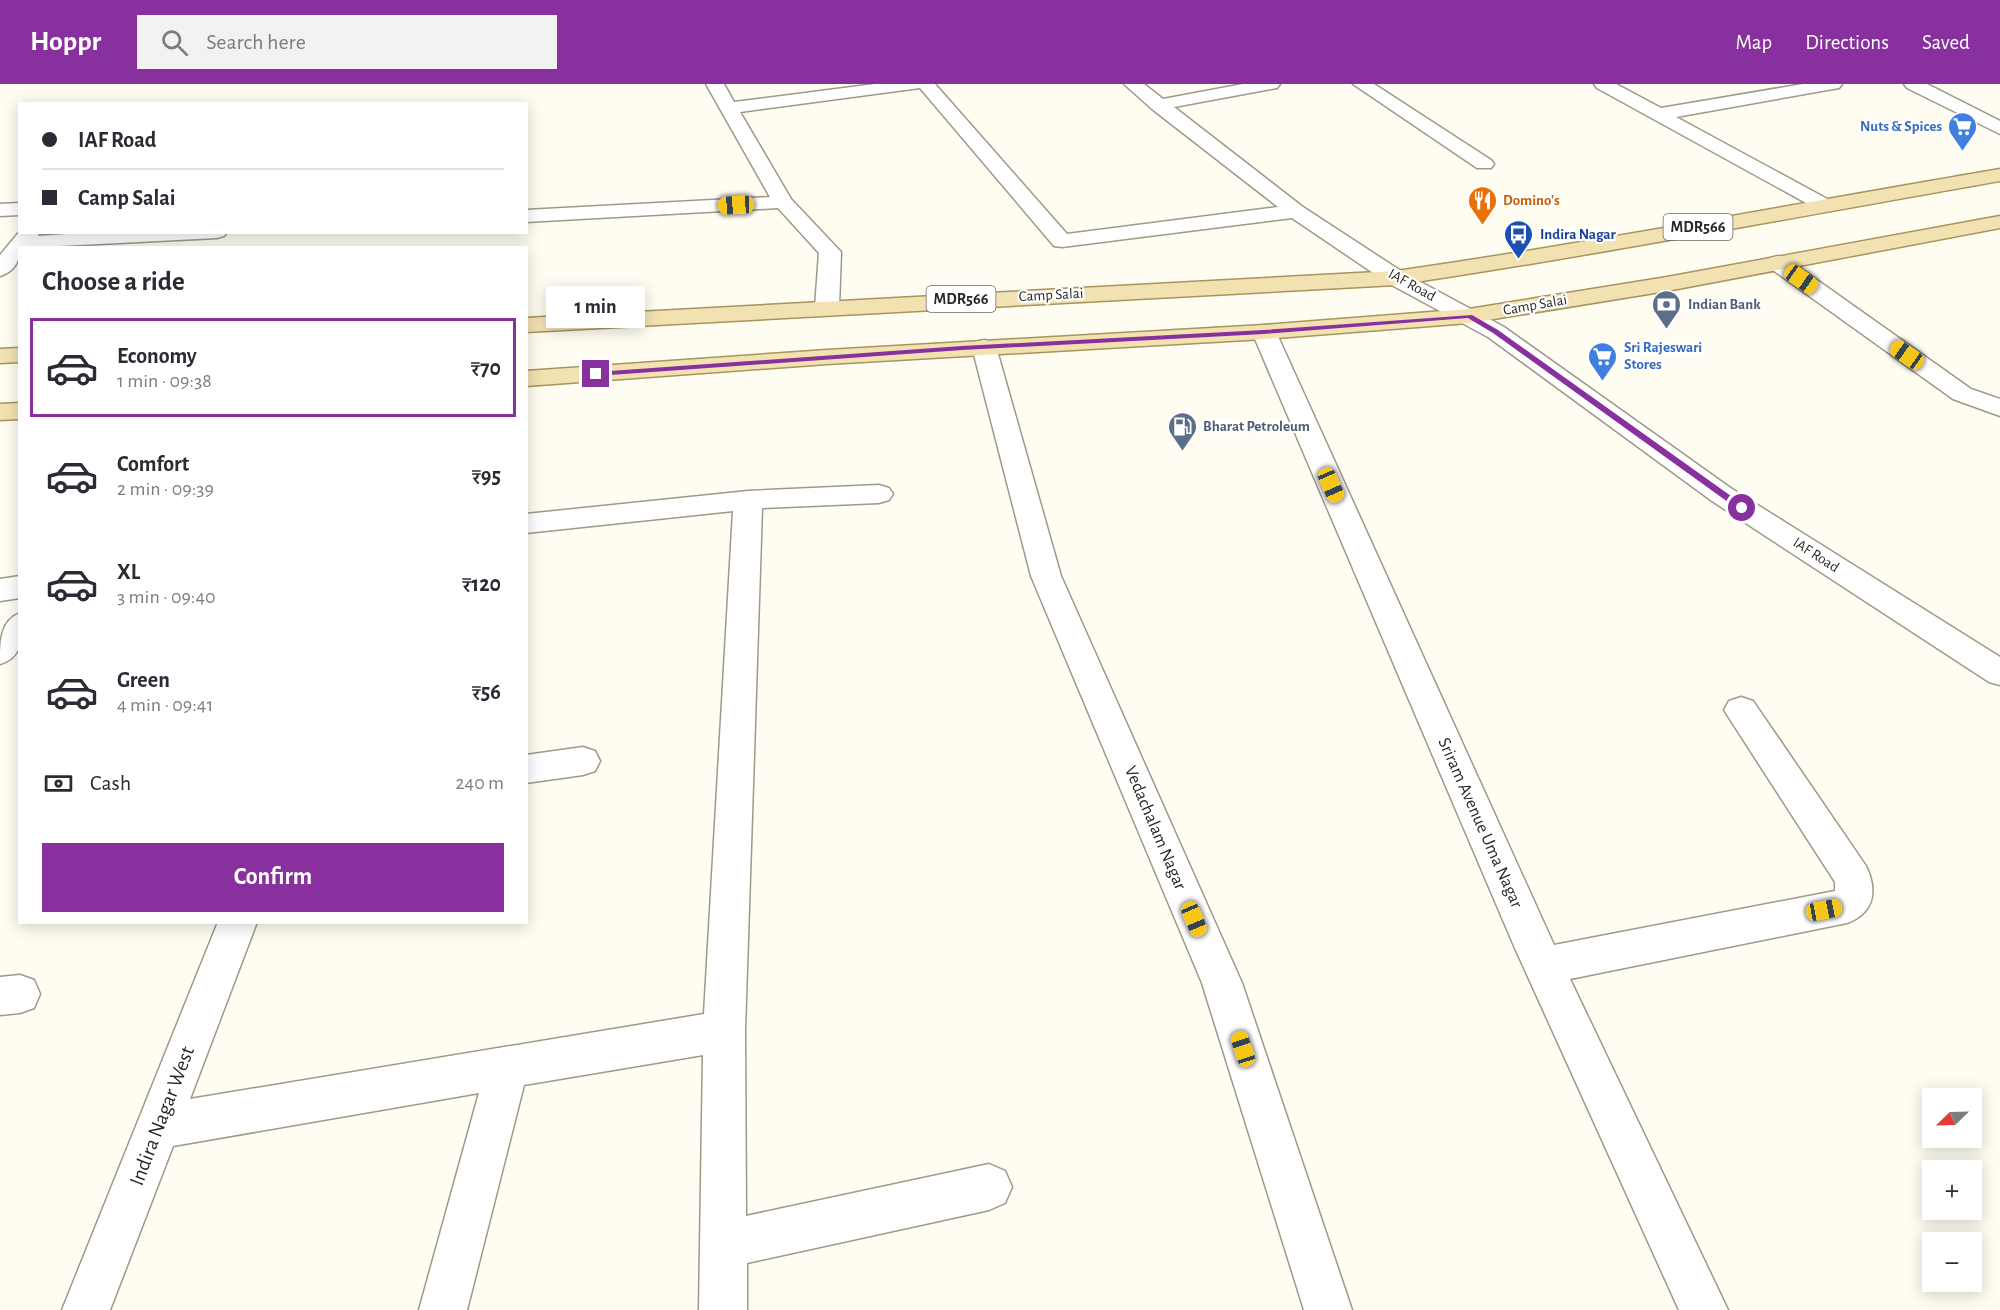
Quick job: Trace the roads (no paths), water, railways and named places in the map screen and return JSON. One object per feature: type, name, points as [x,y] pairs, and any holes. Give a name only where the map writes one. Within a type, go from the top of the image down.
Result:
[{"type":"main road","name":"Camp Salai","points":[[528,325],[1396,278],[1519,260],[1610,242],[2000,175]]},
{"type":"main road","name":"Camp Salai","points":[[528,379],[984,347],[1264,332],[1469,316],[1667,284],[2000,222]]},
{"type":"main road","points":[[0,356],[18,355]]},
{"type":"main road","points":[[0,412],[18,411]]},
{"type":"street","points":[[715,84],[783,202],[830,252],[827,307]]},
{"type":"street","points":[[729,108],[916,84]]},
{"type":"street","points":[[926,84],[1062,241],[1296,211]]},
{"type":"street","name":"IAF Road","points":[[1133,84],[1296,211],[1396,278],[1496,332],[1722,495],[1994,664]]},
{"type":"street","points":[[1158,105],[1271,84]]},
{"type":"street","points":[[1362,84],[1484,164]]},
{"type":"street","points":[[1603,84],[1824,205]]},
{"type":"street","points":[[1659,114],[1833,84]]},
{"type":"street","points":[[1913,84],[2000,128]]},
{"type":"street","points":[[528,216],[783,202]]},
{"type":"street","points":[[0,210],[18,209]]},
{"type":"street","points":[[26,238],[153,234]]},
{"type":"street","points":[[0,269],[18,248]]},
{"type":"street","points":[[1778,263],[1962,394],[2000,408]]},
{"type":"street","name":"Sriram Avenue Uma Nagar","points":[[1264,332],[1543,966],[1704,1310]]},
{"type":"street","name":"Vedachalam Nagar","points":[[984,347],[1046,576],[1222,983],[1328,1310]]},
{"type":"street","points":[[528,524],[748,500],[879,494]]},
{"type":"street","points":[[723,1310],[724,1031],[748,500]]},
{"type":"street","points":[[0,590],[18,587]]},
{"type":"street","points":[[0,652],[18,627]]},
{"type":"street","points":[[1543,966],[1847,906],[1855,894],[1853,878],[1740,710]]},
{"type":"street","points":[[528,769],[583,761]]},
{"type":"street","name":"Indira Nagar West","points":[[86,1310],[237,924]]},
{"type":"street","points":[[159,1126],[724,1031]]},
{"type":"street","points":[[443,1310],[507,1068]]},
{"type":"street","points":[[723,1245],[989,1187]]},
{"type":"place","name":"Nuts & Spices","points":[[1963,152]]},
{"type":"place","name":"Domino's","points":[[1482,226]]},
{"type":"place","name":"Indira Nagar","points":[[1519,260]]},
{"type":"place","name":"Indian Bank","points":[[1667,330]]},
{"type":"place","name":"Sri Rajeswari Stores","points":[[1603,382]]},
{"type":"place","name":"Bharat Petroleum","points":[[1182,452]]}]
